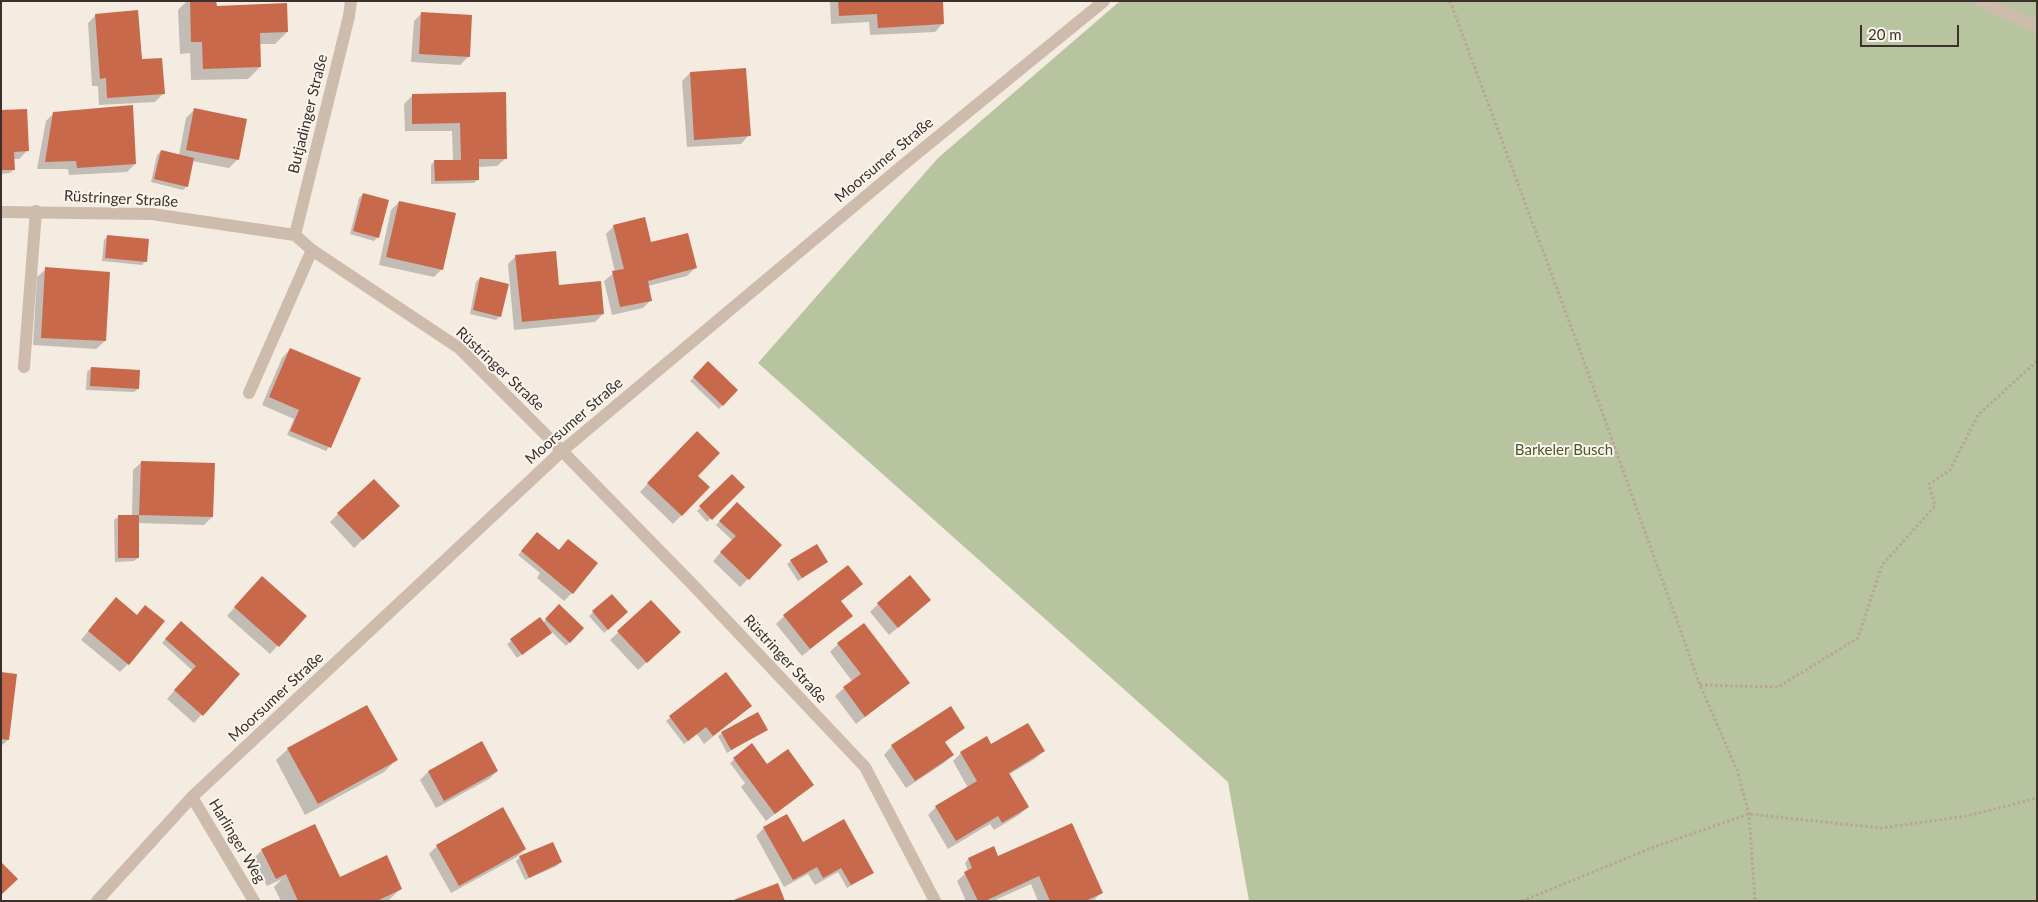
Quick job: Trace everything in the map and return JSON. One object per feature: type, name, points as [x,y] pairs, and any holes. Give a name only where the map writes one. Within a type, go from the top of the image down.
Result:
[{"type":"street","name":"Butjadinger Straße","points":[[296,235],[351,1]]},
{"type":"street","name":"Moorsumer Straße","points":[[97,901],[192,797],[562,451],[903,165],[1104,1]]},
{"type":"street","points":[[1980,1],[2037,27]]},
{"type":"street","points":[[24,367],[36,211]]},
{"type":"street","name":"Rüstringer Straße","points":[[1,212],[152,214],[296,235],[312,250],[459,348],[695,587],[865,767],[935,901]]},
{"type":"street","points":[[249,393],[312,250]]},
{"type":"street","name":"Harlinger Weg","points":[[192,797],[254,901]]},
{"type":"path","points":[[1450,1],[1582,356],[1700,684],[1738,770],[1749,814],[1755,901]]},
{"type":"path","points":[[1700,684],[1778,687],[1858,638],[1882,565],[1935,506],[1929,484],[1950,470],[1978,414],[2037,361]]},
{"type":"path","points":[[1522,901],[1654,847],[1749,814],[1881,828],[1967,816],[2037,798]]},
{"type":"green space","name":"Barkeler Busch","points":[[1120,1],[2037,1],[2037,901],[1249,901],[1228,782],[758,363],[938,158]]},
{"type":"building","points":[[190,1],[216,1],[217,6],[287,3],[288,32],[260,33],[261,67],[203,69],[202,42],[191,42]]},
{"type":"building","points":[[838,1],[943,1],[944,24],[878,28],[877,14],[839,16]]},
{"type":"building","points":[[138,10],[142,59],[162,58],[165,94],[107,98],[106,78],[100,79],[95,14]]},
{"type":"building","points":[[421,12],[472,15],[470,57],[419,54]]},
{"type":"building","points":[[746,68],[751,136],[694,140],[690,72]]},
{"type":"building","points":[[506,92],[507,159],[479,159],[479,180],[435,181],[434,160],[461,160],[460,123],[412,124],[412,94]]},
{"type":"building","points":[[133,105],[136,164],[77,168],[76,161],[45,162],[53,112]]},
{"type":"building","points":[[194,108],[247,119],[239,160],[186,150]]},
{"type":"building","points":[[27,109],[29,151],[14,152],[15,170],[1,170],[1,110]]},
{"type":"building","points":[[161,150],[194,158],[188,187],[154,179]]},
{"type":"building","points":[[363,193],[389,200],[379,238],[353,231]]},
{"type":"building","points":[[399,201],[456,213],[443,270],[386,257]]},
{"type":"building","points":[[645,217],[651,242],[688,233],[697,268],[648,281],[652,301],[620,307],[612,271],[624,269],[613,225]]},
{"type":"building","points":[[107,235],[149,239],[147,262],[105,258]]},
{"type":"building","points":[[556,251],[559,285],[601,281],[604,314],[522,322],[515,255]]},
{"type":"building","points":[[45,267],[110,272],[106,341],[41,338]]},
{"type":"building","points":[[480,277],[509,284],[501,317],[473,310]]},
{"type":"building","points":[[290,348],[361,378],[331,448],[290,431],[299,410],[269,397]]},
{"type":"building","points":[[708,361],[738,390],[723,406],[693,377]]},
{"type":"building","points":[[91,367],[140,370],[139,389],[90,386]]},
{"type":"building","points":[[697,431],[720,453],[698,476],[710,487],[682,516],[647,483]]},
{"type":"building","points":[[141,461],[215,463],[213,517],[139,515]]},
{"type":"building","points":[[732,474],[745,487],[712,520],[699,506]]},
{"type":"building","points":[[374,479],[400,506],[363,540],[337,513]]},
{"type":"building","points":[[737,502],[782,545],[749,580],[720,552],[736,536],[719,521]]},
{"type":"building","points":[[118,515],[139,515],[139,558],[118,558]]},
{"type":"building","points":[[537,532],[559,550],[568,539],[598,563],[573,594],[521,551]]},
{"type":"building","points":[[817,544],[828,562],[802,578],[790,560]]},
{"type":"building","points":[[848,565],[863,584],[841,601],[853,616],[810,649],[783,615]]},
{"type":"building","points":[[910,575],[931,600],[898,628],[877,603]]},
{"type":"building","points":[[262,576],[307,616],[279,647],[234,607]]},
{"type":"building","points":[[612,594],[628,612],[608,630],[592,611]]},
{"type":"building","points":[[116,597],[137,615],[145,605],[165,621],[129,665],[88,631]]},
{"type":"building","points":[[651,600],[681,632],[647,663],[617,631]]},
{"type":"building","points":[[559,604],[584,628],[570,643],[545,619]]},
{"type":"building","points":[[540,617],[552,633],[522,655],[510,639]]},
{"type":"building","points":[[181,621],[240,674],[203,716],[174,690],[196,666],[165,639]]},
{"type":"building","points":[[864,623],[910,683],[865,717],[843,687],[861,674],[837,643]]},
{"type":"building","points":[[1,672],[17,674],[9,740],[1,739]]},
{"type":"building","points":[[726,672],[752,706],[713,736],[706,727],[688,741],[669,716]]},
{"type":"building","points":[[367,705],[398,760],[318,804],[287,748]]},
{"type":"building","points":[[951,706],[965,728],[945,742],[954,755],[915,781],[891,745]]},
{"type":"building","points":[[758,712],[768,730],[731,750],[721,732]]},
{"type":"building","points":[[1028,723],[1045,751],[1009,773],[1029,807],[1002,823],[998,816],[956,841],[935,806],[977,781],[960,752],[987,736],[991,744]]},
{"type":"building","points":[[482,741],[498,771],[444,801],[428,771]]},
{"type":"building","points":[[752,743],[767,764],[788,749],[814,785],[775,814],[733,758]]},
{"type":"building","points":[[503,807],[526,849],[459,886],[436,845]]},
{"type":"building","points":[[787,814],[803,842],[844,819],[874,873],[851,885],[841,868],[823,878],[817,867],[793,880],[763,827]]},
{"type":"building","points":[[1072,823],[1103,893],[1085,901],[1050,901],[1039,876],[985,901],[978,901],[964,872],[972,868],[968,858],[994,846],[998,856]]},
{"type":"building","points":[[315,824],[340,877],[387,855],[402,889],[377,901],[298,901],[286,874],[276,879],[261,849]]},
{"type":"building","points":[[553,842],[562,862],[529,878],[519,856]]},
{"type":"building","points":[[1,862],[18,879],[1,895]]},
{"type":"building","points":[[778,883],[785,901],[731,901]]}]
